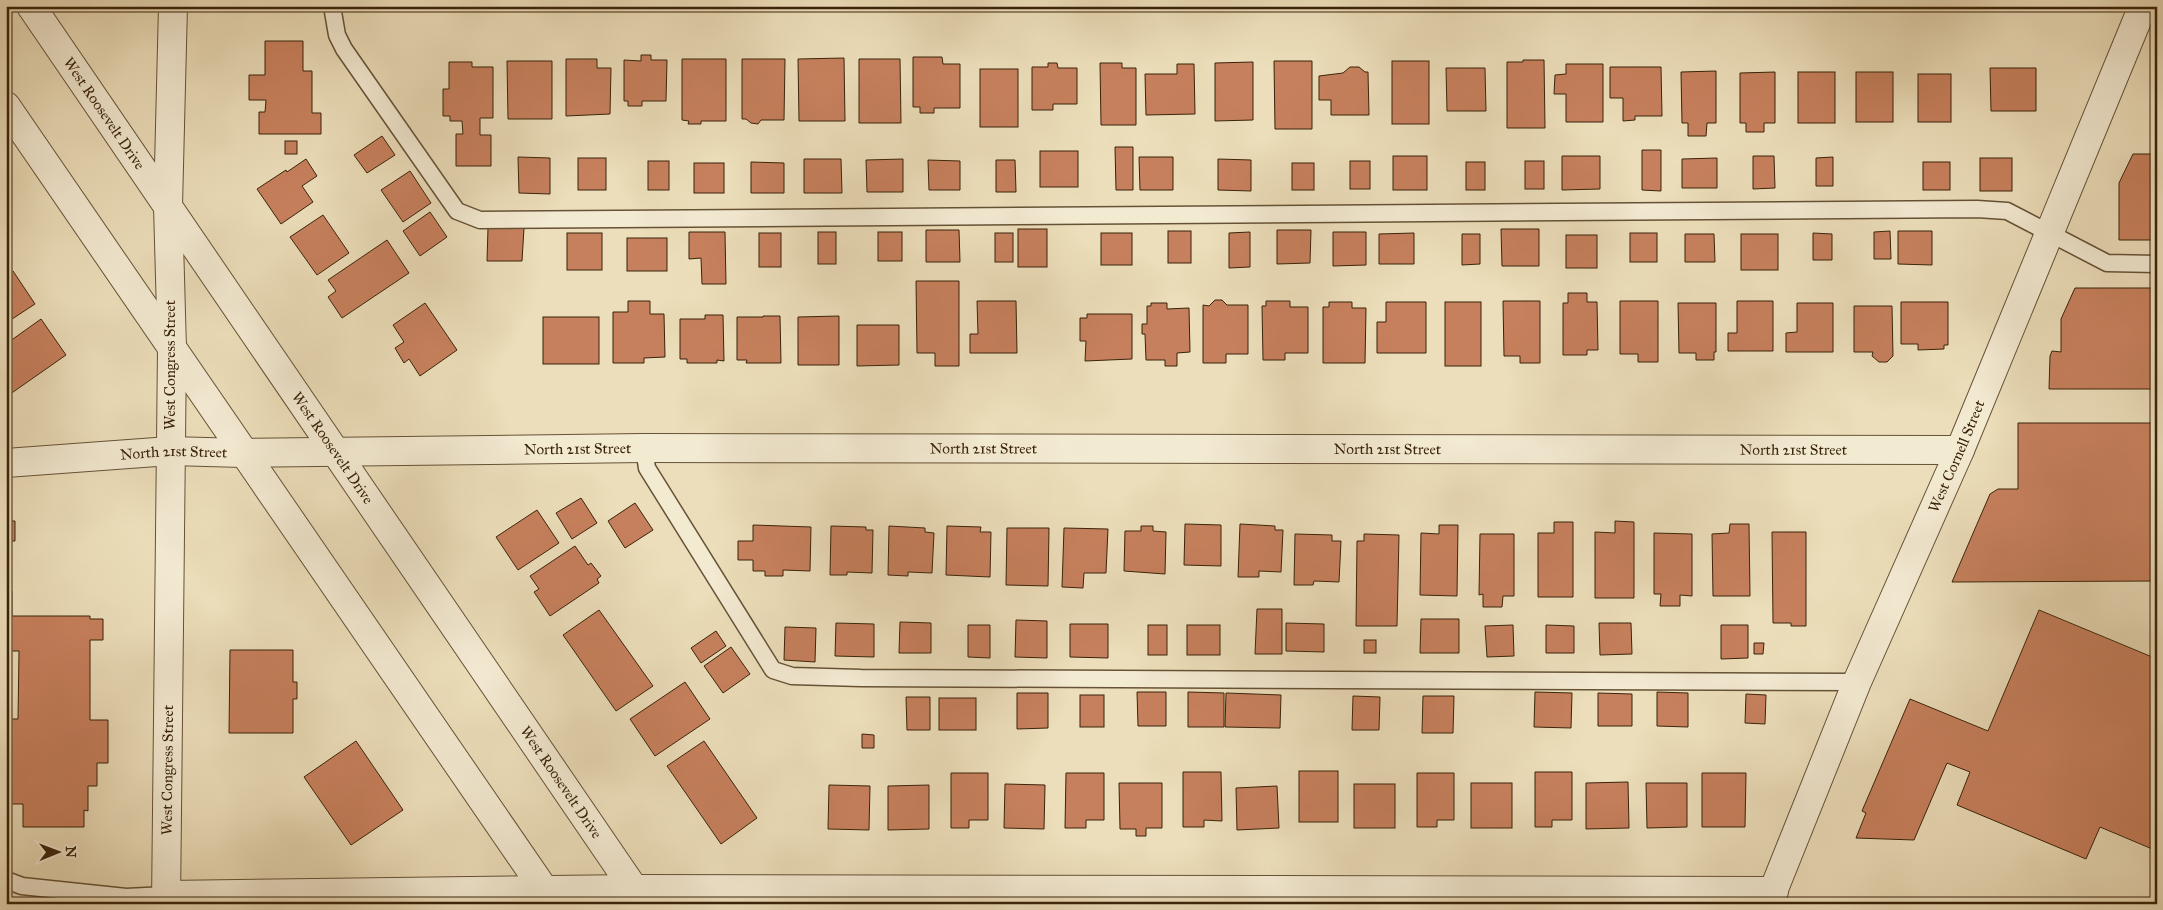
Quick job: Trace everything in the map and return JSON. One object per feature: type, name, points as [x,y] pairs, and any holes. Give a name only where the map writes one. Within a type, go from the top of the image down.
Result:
[{"type":"street","name":"West Roosevelt Drive","points":[[31,6],[634,889]]},
{"type":"street","name":"West Congress Street","points":[[166,899],[172,349],[168,206],[173,6]]},
{"type":"street","name":"West Cornell Street","points":[[1771,898],[1857,682],[1960,450],[2143,6]]},
{"type":"street","points":[[6,106],[545,891]]},
{"type":"street","name":"North 21st Street","points":[[6,463],[170,451],[243,453],[644,448],[1960,450]]},
{"type":"street","points":[[166,899],[634,889],[1771,898]]},
{"type":"lane","points":[[332,6],[337,35],[344,49],[457,211],[480,220],[1977,209],[2007,211],[2106,263],[2157,264]]},
{"type":"lane","points":[[644,448],[647,468],[773,670],[792,676],[1857,682]]},
{"type":"lane","points":[[6,880],[22,886],[126,897],[166,899]]},
{"type":"building","points":[[265,41],[303,41],[303,71],[312,71],[312,113],[321,113],[321,134],[259,134],[259,112],[265,112],[266,100],[249,100],[249,75],[265,75]]},
{"type":"building","points":[[641,55],[651,55],[651,60],[667,60],[666,101],[642,101],[642,106],[628,106],[628,101],[624,101],[624,60],[641,61]]},
{"type":"building","points":[[913,57],[942,57],[943,64],[960,64],[960,108],[934,108],[934,113],[920,113],[920,107],[913,107]]},
{"type":"building","points":[[844,58],[845,121],[799,121],[798,59]]},
{"type":"building","points":[[566,59],[597,59],[597,68],[611,68],[610,114],[566,116]]},
{"type":"building","points":[[682,59],[726,59],[726,121],[701,121],[701,124],[688,124],[689,121],[682,120]]},
{"type":"building","points":[[742,59],[785,59],[784,120],[761,120],[758,124],[742,119]]},
{"type":"building","points":[[859,59],[900,59],[901,123],[859,123]]},
{"type":"building","points":[[1523,60],[1544,60],[1545,128],[1507,128],[1507,62],[1523,62]]},
{"type":"building","points":[[507,61],[552,61],[552,119],[508,119]]},
{"type":"building","points":[[1274,61],[1312,61],[1312,129],[1275,129]]},
{"type":"building","points":[[1392,61],[1429,61],[1429,124],[1392,124]]},
{"type":"building","points":[[449,62],[472,62],[472,67],[493,67],[493,118],[480,118],[480,135],[491,135],[491,166],[456,166],[456,134],[463,134],[462,121],[450,121],[450,116],[443,116],[443,89],[449,89]]},
{"type":"building","points":[[1253,62],[1253,120],[1215,121],[1215,63]]},
{"type":"building","points":[[1048,63],[1057,63],[1058,68],[1077,68],[1077,104],[1053,104],[1053,110],[1032,110],[1032,67],[1048,67]]},
{"type":"building","points":[[1100,63],[1122,63],[1122,68],[1136,68],[1136,125],[1101,125]]},
{"type":"building","points":[[1177,64],[1194,64],[1195,114],[1146,115],[1145,74],[1177,74]]},
{"type":"building","points":[[1566,64],[1603,64],[1603,122],[1566,122],[1566,94],[1554,94],[1555,75],[1566,74]]},
{"type":"building","points":[[1350,67],[1359,67],[1368,72],[1369,115],[1331,115],[1331,100],[1319,100],[1319,76],[1343,73]]},
{"type":"building","points":[[1610,67],[1661,67],[1662,116],[1635,116],[1635,120],[1623,121],[1623,98],[1610,98]]},
{"type":"building","points":[[1446,68],[1485,68],[1486,111],[1447,111]]},
{"type":"building","points":[[1990,68],[2036,68],[2036,111],[1991,111]]},
{"type":"building","points":[[980,69],[1018,69],[1018,127],[980,127]]},
{"type":"building","points":[[1716,71],[1716,123],[1707,123],[1706,136],[1688,136],[1688,123],[1682,123],[1681,72]]},
{"type":"building","points":[[1775,72],[1775,123],[1764,123],[1764,132],[1746,132],[1746,123],[1740,123],[1740,73]]},
{"type":"building","points":[[1798,72],[1835,72],[1835,123],[1798,123]]},
{"type":"building","points":[[1856,72],[1893,72],[1893,122],[1856,122]]},
{"type":"building","points":[[1918,74],[1951,74],[1951,122],[1918,122]]},
{"type":"building","points":[[382,136],[395,155],[367,173],[354,155]]},
{"type":"building","points":[[285,141],[297,141],[297,154],[285,154]]},
{"type":"building","points":[[1115,147],[1133,147],[1133,190],[1116,190]]},
{"type":"building","points":[[1642,150],[1661,150],[1661,191],[1642,190]]},
{"type":"building","points":[[1040,151],[1078,151],[1078,187],[1040,187]]},
{"type":"building","points":[[2133,154],[2157,154],[2157,240],[2119,240],[2119,183]]},
{"type":"building","points":[[1393,156],[1427,156],[1427,190],[1393,190]]},
{"type":"building","points":[[1562,156],[1600,156],[1600,189],[1562,190]]},
{"type":"building","points":[[1753,156],[1774,156],[1775,188],[1753,189]]},
{"type":"building","points":[[518,157],[550,158],[550,194],[519,193]]},
{"type":"building","points":[[1139,157],[1173,157],[1173,190],[1140,190]]},
{"type":"building","points":[[1833,157],[1833,186],[1816,186],[1816,158]]},
{"type":"building","points":[[578,158],[606,158],[606,190],[578,190]]},
{"type":"building","points":[[1717,158],[1717,188],[1682,188],[1682,159]]},
{"type":"building","points":[[1980,158],[2012,158],[2012,191],[1980,191]]},
{"type":"building","points":[[306,159],[317,176],[302,186],[313,202],[281,224],[257,189]]},
{"type":"building","points":[[804,159],[841,159],[842,193],[804,193]]},
{"type":"building","points":[[903,159],[903,192],[867,192],[866,160]]},
{"type":"building","points":[[1218,159],[1251,160],[1251,191],[1218,190]]},
{"type":"building","points":[[928,160],[960,161],[960,190],[929,190]]},
{"type":"building","points":[[996,160],[1015,160],[1016,192],[996,192]]},
{"type":"building","points":[[648,161],[669,161],[669,190],[648,190]]},
{"type":"building","points":[[1350,161],[1370,161],[1370,189],[1350,189]]},
{"type":"building","points":[[1525,161],[1544,161],[1544,189],[1525,189]]},
{"type":"building","points":[[751,162],[784,163],[784,193],[751,193]]},
{"type":"building","points":[[1466,162],[1485,162],[1485,190],[1466,190]]},
{"type":"building","points":[[1923,162],[1950,162],[1950,190],[1923,190]]},
{"type":"building","points":[[694,163],[724,163],[724,193],[694,193]]},
{"type":"building","points":[[1292,163],[1314,163],[1314,190],[1292,190]]},
{"type":"building","points":[[410,171],[431,203],[403,222],[381,190]]},
{"type":"building","points":[[430,212],[447,237],[420,256],[403,231]]},
{"type":"building","points":[[323,215],[349,253],[317,275],[290,237]]},
{"type":"building","points":[[488,228],[524,228],[522,261],[487,261]]},
{"type":"building","points":[[1018,229],[1047,229],[1047,267],[1018,267]]},
{"type":"building","points":[[1501,229],[1539,229],[1539,266],[1502,266]]},
{"type":"building","points":[[926,230],[959,230],[960,262],[926,262]]},
{"type":"building","points":[[1277,230],[1311,230],[1310,263],[1277,264]]},
{"type":"building","points":[[1168,231],[1191,231],[1191,263],[1168,263]]},
{"type":"building","points":[[1890,231],[1891,259],[1874,259],[1874,232]]},
{"type":"building","points":[[1898,231],[1932,231],[1932,265],[1898,264]]},
{"type":"building","points":[[689,232],[725,232],[726,284],[702,284],[701,258],[689,259]]},
{"type":"building","points":[[818,232],[836,232],[836,264],[818,264]]},
{"type":"building","points":[[878,232],[902,232],[902,261],[878,261]]},
{"type":"building","points":[[1250,232],[1250,267],[1229,268],[1229,233]]},
{"type":"building","points":[[1333,232],[1366,232],[1366,265],[1333,266]]},
{"type":"building","points":[[567,233],[602,233],[602,270],[567,270]]},
{"type":"building","points":[[759,233],[781,233],[781,267],[759,267]]},
{"type":"building","points":[[995,233],[1013,233],[1013,262],[995,262]]},
{"type":"building","points":[[1101,233],[1132,233],[1132,265],[1101,265]]},
{"type":"building","points":[[1414,233],[1414,264],[1379,264],[1379,234]]},
{"type":"building","points":[[1630,233],[1657,233],[1657,262],[1630,262]]},
{"type":"building","points":[[1813,233],[1832,234],[1832,260],[1813,260]]},
{"type":"building","points":[[1462,234],[1480,234],[1480,264],[1462,265]]},
{"type":"building","points":[[1685,234],[1714,234],[1715,262],[1685,262]]},
{"type":"building","points":[[1741,234],[1778,234],[1778,270],[1741,270]]},
{"type":"building","points":[[1566,235],[1597,235],[1597,268],[1566,268]]},
{"type":"building","points":[[627,238],[667,238],[667,271],[627,271]]},
{"type":"building","points":[[387,240],[409,273],[342,318],[328,297],[336,291],[328,280]]},
{"type":"building","points":[[13,271],[35,304],[6,323],[6,275]]},
{"type":"building","points":[[916,281],[959,281],[959,366],[935,366],[935,353],[917,353]]},
{"type":"building","points":[[2075,288],[2157,288],[2157,389],[2049,389],[2050,356],[2052,351],[2061,352],[2061,319]]},
{"type":"building","points":[[1568,293],[1587,293],[1587,302],[1597,302],[1598,350],[1587,350],[1587,355],[1563,355],[1563,303],[1568,303]]},
{"type":"building","points":[[1215,300],[1222,300],[1227,305],[1248,305],[1248,354],[1226,354],[1226,363],[1203,363],[1203,305],[1209,306]]},
{"type":"building","points":[[628,301],[650,301],[650,314],[664,314],[665,357],[644,358],[644,363],[613,363],[613,312],[628,312]]},
{"type":"building","points":[[977,301],[1016,301],[1017,353],[970,353],[970,334],[978,334]]},
{"type":"building","points":[[1266,301],[1290,301],[1290,307],[1308,307],[1308,353],[1285,353],[1285,360],[1263,360],[1262,306],[1266,306]]},
{"type":"building","points":[[1503,301],[1540,301],[1540,363],[1520,363],[1520,356],[1504,356]]},
{"type":"building","points":[[1620,301],[1658,301],[1658,362],[1638,362],[1638,354],[1620,354]]},
{"type":"building","points":[[1737,301],[1773,301],[1773,351],[1728,351],[1728,333],[1737,333]]},
{"type":"building","points":[[1329,302],[1352,302],[1352,308],[1366,308],[1365,363],[1323,363],[1323,307],[1329,307]]},
{"type":"building","points":[[1386,302],[1426,302],[1426,353],[1377,353],[1377,322],[1386,322]]},
{"type":"building","points":[[1445,302],[1481,302],[1481,366],[1445,366]]},
{"type":"building","points":[[1901,302],[1948,302],[1948,345],[1944,345],[1944,349],[1918,350],[1918,344],[1901,344]]},
{"type":"building","points":[[425,303],[457,350],[420,376],[409,359],[404,363],[395,348],[404,342],[393,325]]},
{"type":"building","points":[[1151,303],[1167,303],[1167,309],[1189,308],[1190,352],[1177,353],[1177,366],[1165,366],[1165,360],[1146,360],[1145,334],[1142,334],[1142,324],[1147,324],[1147,306],[1151,306]]},
{"type":"building","points":[[1678,303],[1716,303],[1716,352],[1714,352],[1714,360],[1696,360],[1696,353],[1679,353]]},
{"type":"building","points":[[1797,303],[1833,303],[1833,352],[1786,352],[1786,333],[1797,332]]},
{"type":"building","points":[[1854,306],[1892,306],[1893,356],[1887,362],[1879,362],[1872,356],[1873,352],[1854,352]]},
{"type":"building","points":[[1087,314],[1132,314],[1132,359],[1085,361],[1086,341],[1080,341],[1080,318],[1087,318]]},
{"type":"building","points":[[705,315],[723,315],[724,361],[717,360],[717,363],[687,363],[687,359],[680,359],[680,319],[705,319]]},
{"type":"building","points":[[780,316],[781,363],[746,363],[747,360],[737,360],[737,317]]},
{"type":"building","points":[[839,316],[839,365],[798,365],[798,317]]},
{"type":"building","points":[[543,317],[599,317],[599,364],[543,364]]},
{"type":"building","points":[[41,319],[66,355],[6,397],[6,344]]},
{"type":"building","points":[[857,325],[899,325],[899,365],[857,366]]},
{"type":"building","points":[[2018,423],[2157,423],[2157,581],[1952,582],[1990,494],[1998,489],[2018,489]]},
{"type":"building","points":[[581,498],[597,523],[572,539],[556,513]]},
{"type":"building","points":[[635,503],[653,530],[625,548],[608,521]]},
{"type":"building","points":[[537,510],[559,543],[518,570],[496,537]]},
{"type":"building","points":[[6,521],[15,521],[15,541],[6,541]]},
{"type":"building","points":[[1615,521],[1634,522],[1634,598],[1595,598],[1595,532],[1615,533]]},
{"type":"building","points":[[1554,522],[1573,522],[1573,597],[1538,597],[1538,533],[1554,533]]},
{"type":"building","points":[[1185,524],[1221,525],[1221,566],[1184,565]]},
{"type":"building","points":[[1240,524],[1275,526],[1275,530],[1283,530],[1281,572],[1259,571],[1259,577],[1238,577]]},
{"type":"building","points":[[1730,524],[1749,524],[1750,596],[1713,596],[1712,534],[1729,533]]},
{"type":"building","points":[[753,525],[811,527],[810,571],[783,570],[783,576],[765,576],[765,571],[753,571],[753,560],[738,560],[738,541],[753,541]]},
{"type":"building","points":[[1439,525],[1458,525],[1457,596],[1420,595],[1421,533],[1439,534]]},
{"type":"building","points":[[831,526],[866,527],[866,530],[873,530],[872,573],[847,572],[847,575],[830,575]]},
{"type":"building","points":[[889,526],[925,528],[925,532],[934,533],[932,573],[908,572],[908,576],[888,575]]},
{"type":"building","points":[[947,526],[981,527],[980,532],[991,532],[990,577],[946,575]]},
{"type":"building","points":[[1141,526],[1153,526],[1153,531],[1166,532],[1165,574],[1124,571],[1125,531],[1141,531]]},
{"type":"building","points":[[1007,528],[1049,528],[1048,586],[1006,585]]},
{"type":"building","points":[[1064,528],[1108,529],[1106,573],[1084,573],[1083,588],[1062,587]]},
{"type":"building","points":[[1772,532],[1806,532],[1806,626],[1791,626],[1791,623],[1773,623]]},
{"type":"building","points":[[1654,533],[1692,534],[1692,596],[1680,595],[1680,606],[1660,606],[1661,594],[1654,594]]},
{"type":"building","points":[[1295,534],[1332,535],[1332,541],[1341,541],[1339,582],[1314,581],[1313,585],[1294,585]]},
{"type":"building","points":[[1364,534],[1399,535],[1397,626],[1356,626],[1357,541],[1364,541]]},
{"type":"building","points":[[1480,534],[1514,534],[1514,596],[1503,596],[1502,607],[1483,607],[1483,594],[1479,595]]},
{"type":"building","points":[[575,546],[588,565],[591,563],[601,576],[597,579],[599,583],[550,616],[534,592],[539,589],[530,576]]},
{"type":"building","points":[[6,590],[12,591],[12,616],[90,616],[90,619],[103,619],[103,640],[90,640],[90,720],[108,720],[108,763],[97,763],[97,786],[88,786],[88,811],[84,810],[84,827],[23,827],[23,804],[7,804],[6,719],[18,719],[19,651],[6,651]]},
{"type":"building","points":[[1257,609],[1282,609],[1282,654],[1255,654]]},
{"type":"building","points":[[599,610],[653,686],[616,711],[563,635]]},
{"type":"building","points":[[2039,610],[2157,659],[2157,851],[2100,827],[2086,859],[1957,805],[1970,772],[1947,763],[1914,840],[1856,838],[1866,813],[1862,811],[1910,699],[1988,731]]},
{"type":"building","points":[[1421,619],[1459,619],[1459,653],[1420,653]]},
{"type":"building","points":[[1016,620],[1047,621],[1047,658],[1015,657]]},
{"type":"building","points":[[900,622],[931,623],[931,653],[899,653]]},
{"type":"building","points":[[836,623],[874,624],[874,657],[835,656]]},
{"type":"building","points":[[1286,623],[1324,624],[1324,652],[1286,651]]},
{"type":"building","points":[[1599,623],[1631,623],[1632,654],[1600,655]]},
{"type":"building","points":[[1070,624],[1108,624],[1108,658],[1070,657]]},
{"type":"building","points":[[968,625],[990,625],[990,658],[968,657]]},
{"type":"building","points":[[1148,625],[1167,625],[1167,655],[1148,655]]},
{"type":"building","points":[[1187,625],[1220,625],[1220,655],[1187,655]]},
{"type":"building","points":[[1513,625],[1514,656],[1487,657],[1485,626]]},
{"type":"building","points":[[1546,625],[1574,626],[1574,653],[1546,653]]},
{"type":"building","points":[[1721,625],[1748,625],[1748,658],[1721,659]]},
{"type":"building","points":[[785,627],[816,628],[815,662],[784,660]]},
{"type":"building","points":[[716,631],[726,646],[701,663],[691,648]]},
{"type":"building","points":[[1364,640],[1376,640],[1376,653],[1364,653]]},
{"type":"building","points":[[1754,643],[1764,643],[1763,654],[1754,654]]},
{"type":"building","points":[[731,647],[750,674],[723,693],[704,666]]},
{"type":"building","points":[[230,650],[293,650],[293,682],[297,682],[297,699],[293,699],[293,733],[229,733]]},
{"type":"building","points":[[685,682],[710,719],[655,756],[630,719]]},
{"type":"building","points":[[1137,692],[1166,692],[1166,726],[1138,726]]},
{"type":"building","points":[[1188,692],[1224,693],[1224,727],[1188,727]]},
{"type":"building","points":[[1535,692],[1572,693],[1571,728],[1534,727]]},
{"type":"building","points":[[1657,692],[1688,693],[1688,727],[1657,726]]},
{"type":"building","points":[[1017,693],[1048,693],[1048,728],[1017,729]]},
{"type":"building","points":[[1226,693],[1281,695],[1280,728],[1225,727]]},
{"type":"building","points":[[1598,693],[1632,694],[1632,726],[1598,726]]},
{"type":"building","points":[[1746,694],[1766,695],[1765,724],[1745,723]]},
{"type":"building","points":[[1080,695],[1104,695],[1104,727],[1080,727]]},
{"type":"building","points":[[1353,696],[1380,697],[1379,730],[1352,730]]},
{"type":"building","points":[[1423,696],[1454,696],[1453,733],[1422,733]]},
{"type":"building","points":[[906,697],[930,697],[930,730],[907,730]]},
{"type":"building","points":[[939,698],[976,698],[976,730],[939,730]]},
{"type":"building","points":[[862,734],[874,735],[874,748],[862,748]]},
{"type":"building","points":[[356,741],[403,810],[351,845],[304,777]]},
{"type":"building","points":[[704,741],[757,818],[721,844],[667,766]]},
{"type":"building","points":[[1299,771],[1338,771],[1338,822],[1299,822]]},
{"type":"building","points":[[1183,772],[1221,772],[1222,821],[1204,820],[1204,827],[1183,827]]},
{"type":"building","points":[[1535,772],[1572,772],[1572,820],[1552,820],[1552,827],[1535,827]]},
{"type":"building","points":[[951,773],[988,773],[988,820],[969,820],[969,828],[951,828]]},
{"type":"building","points":[[1066,773],[1104,773],[1104,820],[1086,820],[1086,828],[1065,828]]},
{"type":"building","points":[[1417,773],[1454,773],[1454,820],[1437,820],[1437,827],[1417,827]]},
{"type":"building","points":[[1702,773],[1746,773],[1745,827],[1702,827]]},
{"type":"building","points":[[1628,782],[1629,828],[1586,829],[1586,783]]},
{"type":"building","points":[[1119,783],[1162,783],[1162,828],[1146,828],[1146,836],[1136,836],[1136,829],[1120,829]]},
{"type":"building","points":[[1471,783],[1512,783],[1512,828],[1471,828]]},
{"type":"building","points":[[1646,783],[1687,783],[1687,827],[1647,828]]},
{"type":"building","points":[[1005,784],[1045,785],[1044,829],[1004,828]]},
{"type":"building","points":[[1354,784],[1395,784],[1395,828],[1354,828]]},
{"type":"building","points":[[829,785],[870,786],[869,830],[828,829]]},
{"type":"building","points":[[929,785],[929,829],[888,830],[888,786]]},
{"type":"building","points":[[1277,786],[1279,828],[1237,830],[1236,788]]}]
